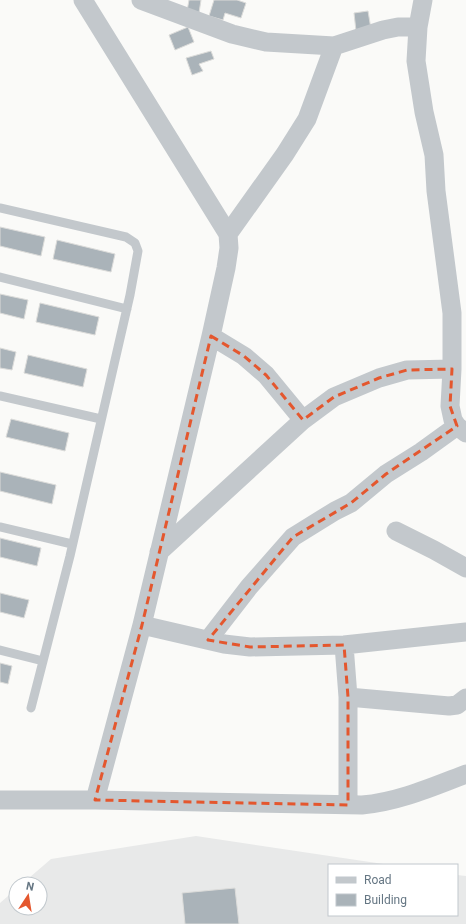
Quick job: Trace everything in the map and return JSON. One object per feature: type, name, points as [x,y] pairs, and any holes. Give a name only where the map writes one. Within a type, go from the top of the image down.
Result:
[{"type":"street","points":[[83,0],[228,234],[229,248],[211,336],[142,625],[95,800]]},
{"type":"street","points":[[141,0],[232,34],[266,42],[334,46],[383,30],[398,27],[418,27]]},
{"type":"street","points":[[208,640],[249,587],[293,537],[351,503],[386,474],[462,430],[452,420],[450,406],[452,369],[452,313],[436,191],[434,155],[424,112],[416,61],[418,27],[423,0]]},
{"type":"street","points":[[228,234],[285,154],[307,119],[334,46]]},
{"type":"street","points":[[211,336],[244,356],[266,375],[303,420]]},
{"type":"street","points":[[159,552],[303,420],[334,397],[379,378],[407,370],[452,369]]},
{"type":"street","points":[[396,531],[466,568]]},
{"type":"street","points":[[142,625],[208,640],[250,647],[344,645],[466,632]]},
{"type":"street","points":[[344,645],[348,697],[348,805]]},
{"type":"street","points":[[348,697],[449,706],[457,705],[466,698]]},
{"type":"street","points":[[0,800],[95,800],[348,805],[378,804],[396,800],[466,774]]},
{"type":"lane","points":[[0,208],[126,237],[135,243],[138,251],[127,309],[72,544],[31,708]]},
{"type":"lane","points":[[0,277],[127,309]]},
{"type":"lane","points":[[0,396],[101,419]]},
{"type":"lane","points":[[0,527],[72,544]]},
{"type":"lane","points":[[0,650],[43,661]]},
{"type":"highlighted area","points":[[211,336],[244,356],[266,375],[303,420],[334,397],[379,378],[407,370],[452,369],[450,406],[457,426],[386,474],[351,503],[293,537],[208,640],[250,647],[344,645],[348,697],[348,805],[95,800],[142,625]]},
{"type":"shaded area","points":[[196,836],[383,864],[328,864],[328,916],[458,916],[458,875],[466,876],[466,924],[0,924],[0,903],[8,896],[8,916],[48,916],[48,876],[31,876],[51,859]]},
{"type":"building","points":[[189,0],[201,0],[199,13],[187,11]]},
{"type":"building","points":[[214,0],[237,0],[246,3],[241,18],[225,13],[223,20],[209,16]]},
{"type":"building","points":[[368,11],[371,29],[356,31],[354,13]]},
{"type":"building","points":[[188,27],[194,42],[175,50],[169,35]]},
{"type":"building","points":[[211,51],[214,59],[199,64],[203,71],[192,75],[186,58]]},
{"type":"building","points":[[0,227],[45,237],[41,256],[0,246]]},
{"type":"building","points":[[57,240],[115,254],[111,272],[53,259]]},
{"type":"building","points":[[0,294],[28,300],[24,319],[0,313]]},
{"type":"building","points":[[40,303],[99,317],[95,335],[36,322]]},
{"type":"building","points":[[0,348],[16,352],[12,370],[0,368]]},
{"type":"building","points":[[28,355],[87,369],[83,387],[24,373]]},
{"type":"building","points":[[11,419],[69,433],[65,451],[6,437]]},
{"type":"building","points":[[0,472],[56,485],[52,504],[0,491]]},
{"type":"building","points":[[0,538],[41,548],[37,566],[0,557]]},
{"type":"building","points":[[0,593],[29,600],[24,618],[0,612]]},
{"type":"building","points":[[0,663],[12,666],[8,684],[0,682]]},
{"type":"building","points":[[235,888],[239,924],[185,924],[182,893]]}]
